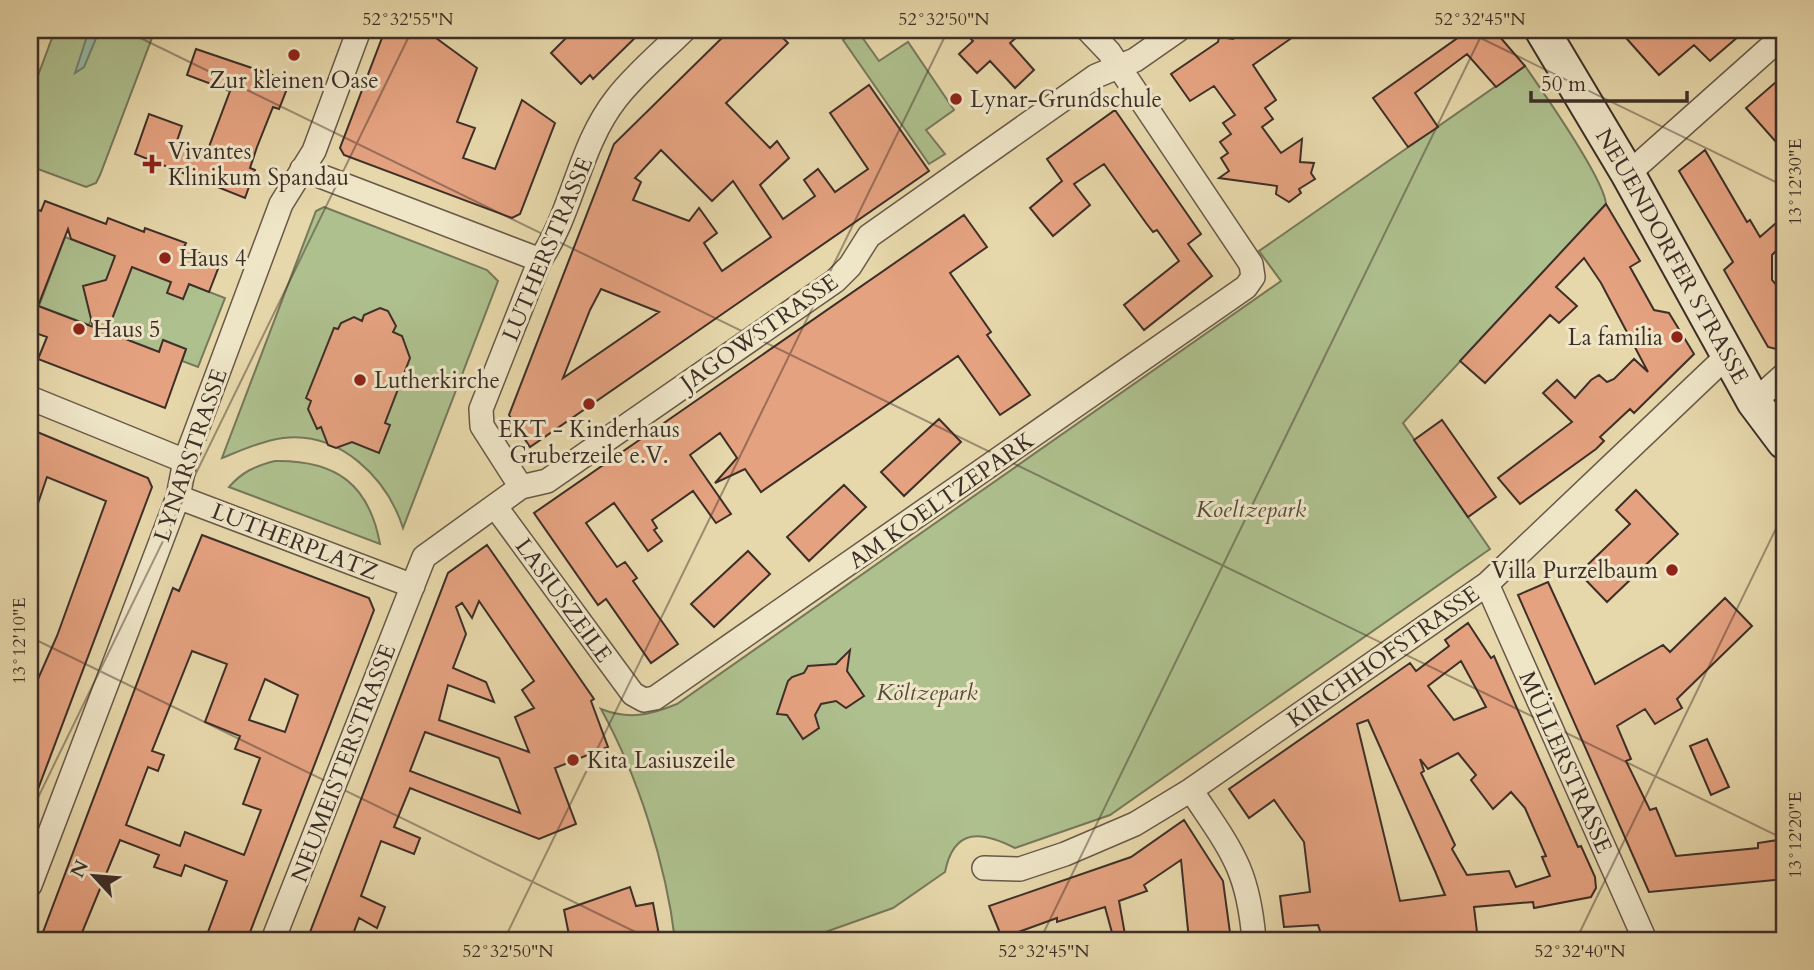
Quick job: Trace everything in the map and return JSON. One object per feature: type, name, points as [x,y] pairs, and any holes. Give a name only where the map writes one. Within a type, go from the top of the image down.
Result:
[{"type":"main road","name":"NEUENDORFER STRASSE","points":[[1542,30],[1628,174],[1754,402],[1784,442]]},
{"type":"street","name":"LYNARSTRASSE","points":[[30,885],[178,497],[185,461],[281,204],[314,151],[359,30]]},
{"type":"street","name":"LUTHERSTRASSE","points":[[521,487],[489,438],[480,418],[540,260],[552,242],[581,166],[615,99],[684,30]]},
{"type":"street","points":[[1088,30],[1110,52],[1119,67]]},
{"type":"street","name":"JAGOWSTRASSE","points":[[413,586],[424,557],[521,487],[547,481],[835,281],[850,266],[869,236],[1096,76],[1135,60],[1178,30]]},
{"type":"street","points":[[1628,174],[1784,35]]},
{"type":"street","name":"AM KOELTZEPARK","points":[[633,694],[644,700],[655,698],[1247,286],[1253,276],[1251,264],[1119,67]]},
{"type":"street","points":[[302,169],[540,260]]},
{"type":"street","name":"KIRCHHOFSTRASSE","points":[[984,868],[1020,869],[1077,849],[1135,824],[1191,790],[1487,584],[1729,355]]},
{"type":"street","points":[[1754,402],[1784,375]]},
{"type":"street","points":[[30,398],[185,461]]},
{"type":"street","name":"LUTHERPLATZ","points":[[178,497],[413,586]]},
{"type":"street","name":"LASIUSZEILE","points":[[495,506],[633,694]]},
{"type":"street","name":"MÜLLERSTRASSE","points":[[1487,584],[1645,940]]},
{"type":"street","name":"NEUMEISTERSTRASSE","points":[[273,940],[413,586]]},
{"type":"street","points":[[1191,790],[1242,870],[1249,892],[1254,940]]},
{"type":"green space","points":[[55,30],[155,30],[100,175],[96,183],[86,187],[30,166],[30,97]]},
{"type":"green space","points":[[857,30],[879,61],[908,42],[954,110],[926,130],[945,154],[929,164],[843,40]]},
{"type":"green space","name":"Koeltzepark","points":[[1525,66],[1584,156],[1603,192],[1606,204],[1403,423],[1490,549],[1110,815],[1015,848],[981,836],[962,840],[949,857],[945,872],[893,908],[803,940],[675,940],[665,881],[649,821],[627,763],[601,709],[639,715],[677,704],[1281,281],[1259,251]]},
{"type":"green space","points":[[324,207],[487,270],[498,281],[403,528],[396,509],[373,476],[342,450],[324,442],[283,438],[222,458],[316,211]]},
{"type":"green space","points":[[65,237],[116,256],[89,325],[39,306]]},
{"type":"green space","points":[[132,267],[171,282],[183,299],[189,284],[225,298],[198,367],[182,361],[186,349],[164,340],[159,352],[107,332]]},
{"type":"green space","points":[[275,461],[316,465],[346,480],[368,506],[380,544],[229,487],[249,470]]},
{"type":"shaded area","points":[[89,30],[120,30],[117,36],[97,36],[84,67],[75,73]]},
{"type":"building","points":[[385,30],[425,30],[477,68],[457,122],[475,128],[463,158],[495,169],[522,100],[555,123],[520,214],[512,218],[344,155],[340,148]]},
{"type":"building","points":[[574,30],[643,30],[593,79],[590,75],[581,84],[551,53]]},
{"type":"building","points":[[730,30],[775,30],[788,43],[726,103],[770,148],[777,141],[789,158],[760,185],[783,219],[815,196],[804,180],[818,169],[835,192],[868,169],[830,113],[869,85],[929,171],[530,447],[509,415],[614,144]],"holes":[[[661,150],[712,201],[733,181],[771,237],[722,271],[704,243],[717,233],[699,208],[689,221],[633,200],[641,182],[635,178]],[[601,289],[659,312],[563,378],[590,310]]]},
{"type":"building","points":[[962,30],[1025,30],[1010,43],[1034,70],[1015,88],[990,61],[977,73],[959,54],[973,41]]},
{"type":"building","points":[[1235,30],[1303,30],[1253,65],[1276,100],[1265,108],[1273,119],[1262,127],[1281,153],[1302,139],[1300,162],[1314,163],[1311,173],[1315,179],[1299,189],[1301,193],[1289,202],[1276,194],[1277,186],[1219,178],[1229,171],[1221,158],[1228,153],[1220,142],[1231,134],[1223,123],[1235,115],[1214,86],[1190,101],[1171,74],[1218,42],[1219,37],[1233,39]]},
{"type":"building","points":[[1447,30],[1494,30],[1525,66],[1496,87],[1467,54],[1415,93],[1438,127],[1408,147],[1373,98],[1456,39]]},
{"type":"building","points":[[1637,30],[1746,30],[1710,61],[1694,45],[1659,75],[1627,39]]},
{"type":"building","points":[[196,49],[290,81],[279,109],[273,107],[257,147],[250,168],[255,170],[245,198],[135,154],[149,114],[182,126],[177,141],[207,152],[230,91],[187,75]]},
{"type":"building","points":[[1784,75],[1784,151],[1746,108]]},
{"type":"building","points":[[1115,110],[1201,234],[1188,244],[1212,276],[1144,330],[1124,305],[1179,261],[1157,230],[1153,232],[1146,223],[1104,164],[1074,184],[1090,205],[1053,236],[1030,208],[1062,181],[1047,159]]},
{"type":"building","points":[[1705,150],[1747,222],[1750,220],[1760,237],[1784,216],[1784,243],[1772,255],[1772,280],[1784,294],[1784,341],[1776,349],[1768,347],[1724,270],[1733,262],[1679,171]]},
{"type":"building","points":[[45,201],[106,224],[108,218],[144,232],[145,228],[186,243],[184,247],[221,261],[209,292],[189,284],[183,299],[167,293],[171,282],[132,267],[107,332],[159,352],[163,340],[186,349],[165,408],[38,359],[47,337],[30,331],[30,207],[41,211]],"holes":[[[68,229],[71,239],[115,256],[106,280],[83,286],[93,327],[38,306]]]},
{"type":"building","points":[[1606,204],[1640,261],[1630,267],[1654,310],[1669,313],[1694,354],[1634,413],[1630,409],[1600,437],[1604,441],[1596,449],[1520,504],[1498,478],[1572,422],[1543,393],[1557,380],[1575,398],[1591,380],[1599,375],[1607,382],[1614,379],[1634,359],[1648,372],[1601,283],[1584,258],[1556,287],[1577,306],[1559,323],[1550,315],[1485,383],[1460,361]]},
{"type":"building","points":[[964,215],[987,247],[950,273],[991,332],[987,335],[1030,395],[1000,415],[958,356],[761,492],[745,469],[715,483],[737,458],[720,433],[690,455],[731,514],[716,523],[693,491],[652,520],[657,528],[654,530],[662,541],[648,551],[614,503],[586,523],[617,567],[625,562],[637,578],[633,581],[678,644],[651,663],[606,599],[598,605],[534,513]]},
{"type":"building","name":"Lutherkirche","points":[[380,308],[388,311],[396,326],[393,332],[402,336],[410,358],[385,423],[390,425],[379,453],[352,442],[336,448],[328,445],[321,427],[317,429],[308,409],[311,401],[306,398],[334,328],[338,329],[341,323],[354,317],[362,321],[364,315]]},
{"type":"building","points":[[939,419],[961,442],[904,496],[881,472]]},
{"type":"building","points":[[1442,420],[1496,497],[1468,517],[1414,440]]},
{"type":"building","points":[[30,429],[148,478],[152,487],[32,805],[30,697],[57,636],[106,501],[47,477],[33,518],[30,517]]},
{"type":"building","points":[[844,485],[866,507],[809,561],[787,537]]},
{"type":"building","points":[[1636,490],[1678,534],[1607,602],[1579,573],[1630,524],[1616,510]]},
{"type":"building","points":[[202,535],[369,598],[374,610],[247,940],[205,940],[227,881],[185,865],[181,876],[154,867],[159,855],[120,840],[79,940],[40,940],[173,588],[179,591]],"holes":[[[192,651],[227,664],[205,722],[240,736],[235,749],[260,758],[243,804],[261,810],[244,855],[185,832],[180,846],[126,825],[148,767],[158,771],[164,755],[152,751]],[[265,679],[298,695],[285,732],[249,720]]]},
{"type":"building","points":[[487,545],[594,699],[591,701],[608,747],[555,768],[576,824],[539,839],[410,788],[394,827],[420,838],[414,854],[381,841],[361,896],[385,907],[377,928],[359,918],[352,937],[344,934],[342,940],[307,940],[448,573]],"holes":[[[479,601],[534,681],[522,690],[534,708],[515,717],[529,752],[439,720],[448,685],[494,702],[486,682],[453,668],[466,634],[456,607],[462,603],[472,618]],[[425,732],[499,758],[520,813],[410,771]]]},
{"type":"building","points":[[748,551],[770,574],[714,627],[691,604]]},
{"type":"building","points":[[1548,582],[1595,684],[1663,645],[1670,652],[1725,598],[1752,626],[1677,699],[1682,708],[1655,724],[1645,709],[1617,726],[1631,759],[1626,761],[1650,810],[1656,808],[1676,856],[1758,848],[1758,843],[1784,839],[1784,879],[1649,892],[1518,595]]},
{"type":"building","points":[[1468,623],[1491,658],[1494,656],[1578,847],[1581,846],[1595,877],[1596,888],[1591,897],[1534,908],[1533,902],[1474,907],[1477,932],[1384,940],[1323,940],[1318,925],[1284,927],[1280,896],[1310,892],[1304,842],[1274,800],[1249,818],[1229,789],[1410,663],[1416,671],[1449,646],[1445,640]],"holes":[[[1461,661],[1486,707],[1454,720],[1428,686]],[[1368,720],[1445,895],[1400,901],[1357,724]],[[1458,753],[1476,775],[1471,780],[1493,809],[1511,792],[1525,808],[1546,856],[1542,857],[1550,876],[1516,887],[1509,871],[1467,875],[1452,849],[1455,845],[1421,773],[1424,771],[1420,759],[1428,769]]]},
{"type":"building","points":[[850,650],[847,671],[864,696],[846,708],[836,701],[821,704],[815,715],[819,728],[803,739],[787,715],[777,714],[788,681],[804,673],[808,666],[836,664]]},
{"type":"building","points":[[1707,739],[1729,787],[1711,795],[1690,746]]},
{"type":"building","points":[[1184,820],[1223,881],[1231,940],[1189,940],[1181,860],[1144,885],[1147,891],[1119,901],[1126,940],[1114,940],[1105,907],[1057,922],[1057,918],[1002,938],[989,906],[1131,857]]},
{"type":"building","points":[[630,887],[636,906],[653,903],[660,940],[631,940],[630,933],[590,940],[570,940],[564,910]]},
{"type":"place","name":"Zur kleinen Oase","points":[[294,55]]},
{"type":"place","name":"Lynar-Grundschule","points":[[956,99]]},
{"type":"place","name":"Vivantes Klinikum Spandau","points":[[152,164]]},
{"type":"place","name":"Haus 4","points":[[165,258]]},
{"type":"place","name":"Haus 5","points":[[79,329]]},
{"type":"place","name":"La familia","points":[[1677,337]]},
{"type":"place","name":"Lutherkirche","points":[[360,380]]},
{"type":"place","name":"EKT - Kinderhaus Gruberzeile e.V.","points":[[589,404]]},
{"type":"place","name":"Villa Purzelbaum","points":[[1672,570]]},
{"type":"place","name":"Kita Lasiuszeile","points":[[573,760]]},
{"type":"park label","name":"Költzepark","points":[[927,692]]}]
